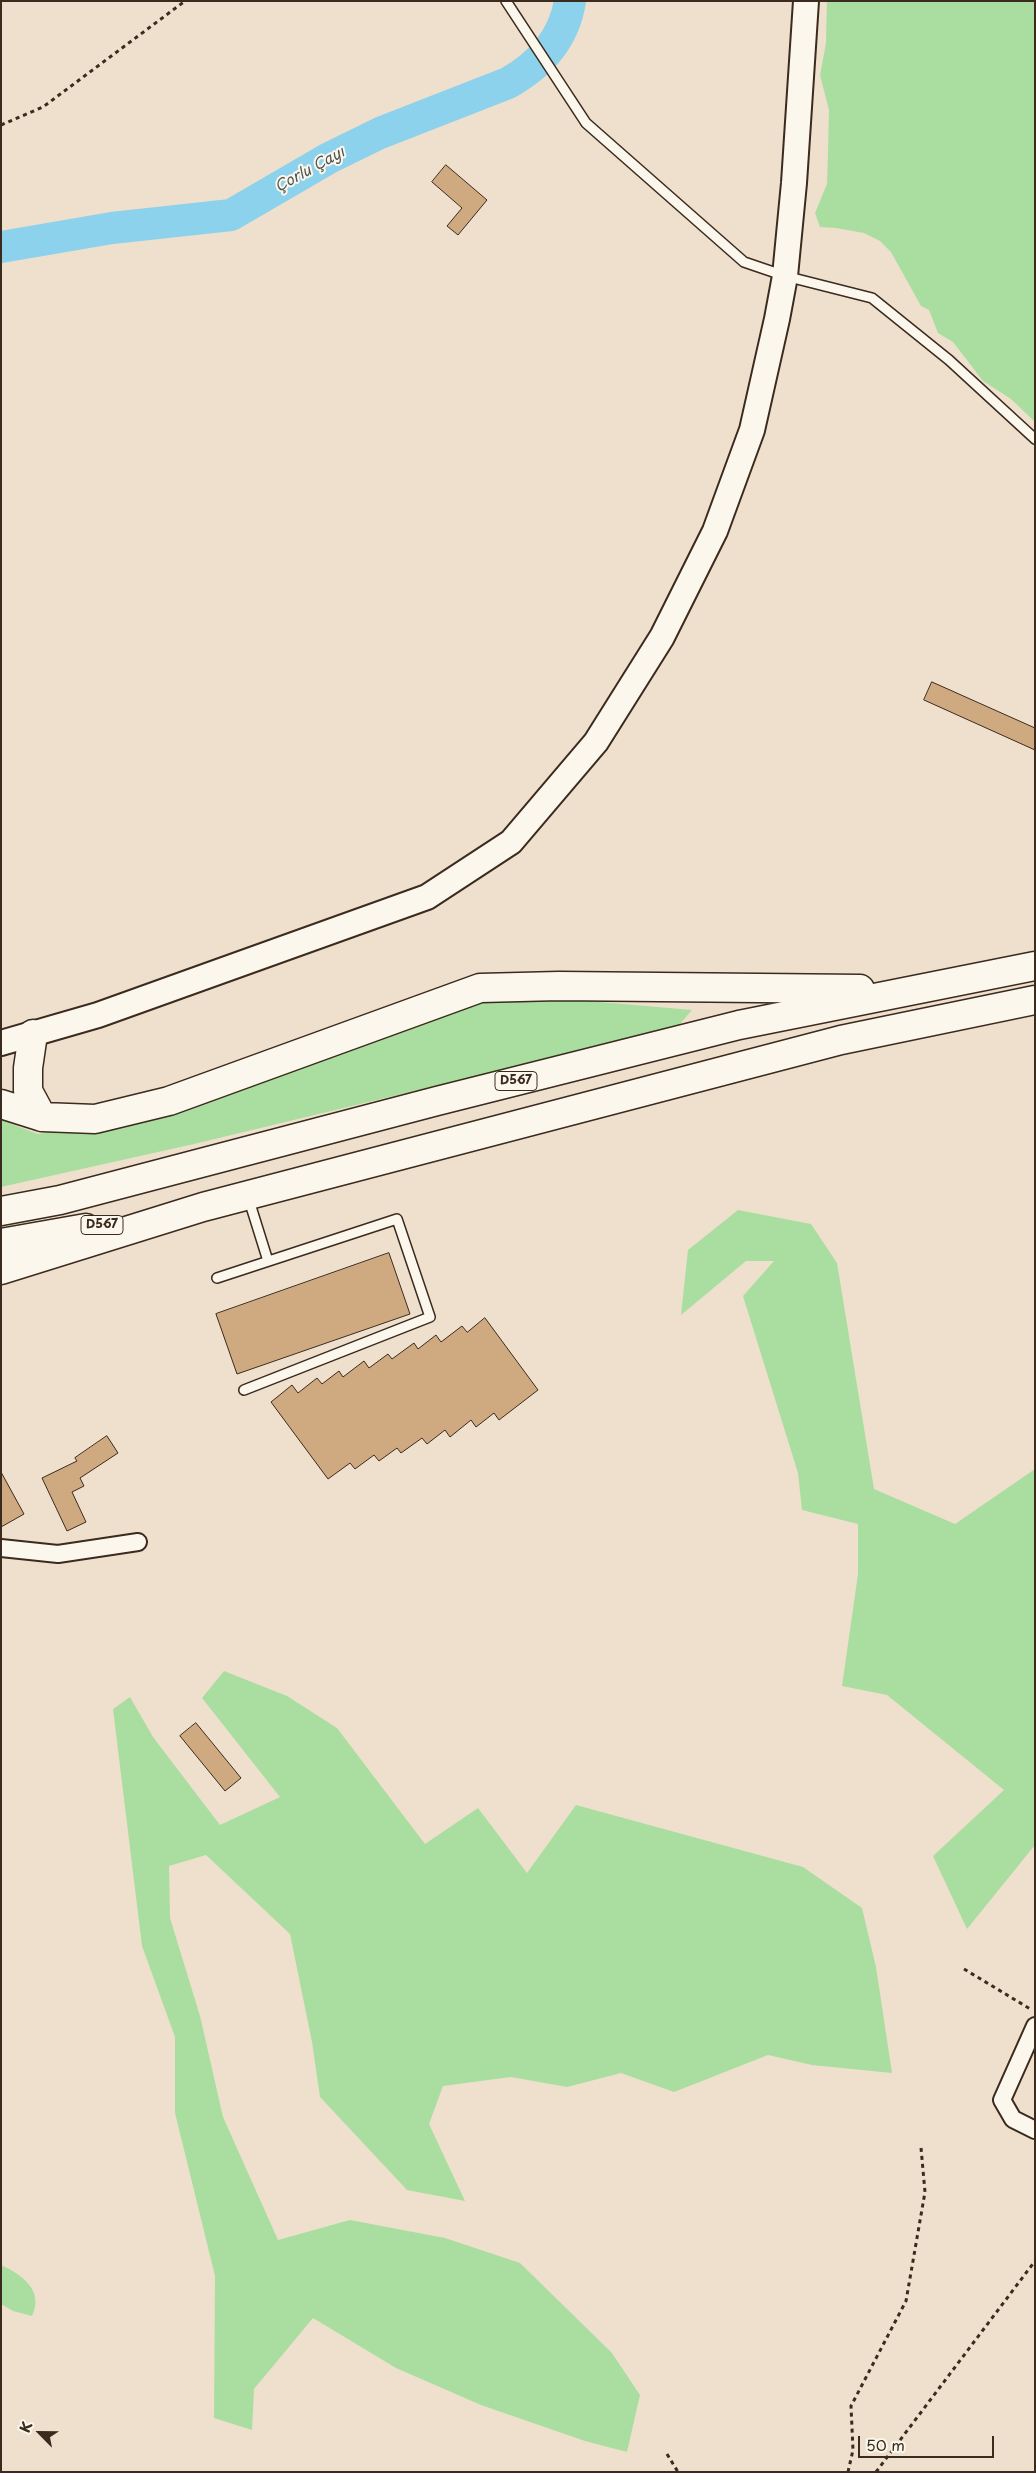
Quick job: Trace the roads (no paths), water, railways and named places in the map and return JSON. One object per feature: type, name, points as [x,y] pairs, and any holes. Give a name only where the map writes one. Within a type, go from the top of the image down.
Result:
[{"type":"highway","points":[[1,1104],[42,1117],[95,1119],[169,1101],[480,988],[559,986],[878,989],[1035,962]]},
{"type":"highway","name":"D567","points":[[1,1211],[60,1200],[437,1100],[739,1025],[1035,966]]},
{"type":"highway","name":"D567","points":[[1,1243],[203,1207],[841,1040],[1035,1000]]},
{"type":"highway","points":[[33,1034],[28,1068],[28,1091],[42,1117]]},
{"type":"highway","points":[[1,1270],[203,1207]]},
{"type":"street","points":[[1,1043],[98,1015],[427,897],[511,842],[596,742],[662,637],[716,531],[752,430],[777,319],[784,276],[794,183],[806,1]]},
{"type":"street","points":[[1,1548],[58,1554],[138,1542]]},
{"type":"street","points":[[1035,2026],[1002,2100],[1013,2119],[1035,2130]]},
{"type":"lane","points":[[506,1],[586,123],[744,262],[784,276],[872,298],[949,360],[1035,439]]},
{"type":"lane","points":[[248,1195],[268,1261]]},
{"type":"lane","points":[[217,1278],[396,1219],[430,1317],[244,1390]]},
{"type":"waterway","name":"Çorlu Çayı","points":[[1,247],[112,228],[231,215],[329,158],[380,133],[508,83],[520,76],[549,50],[562,27],[570,1]]}]
